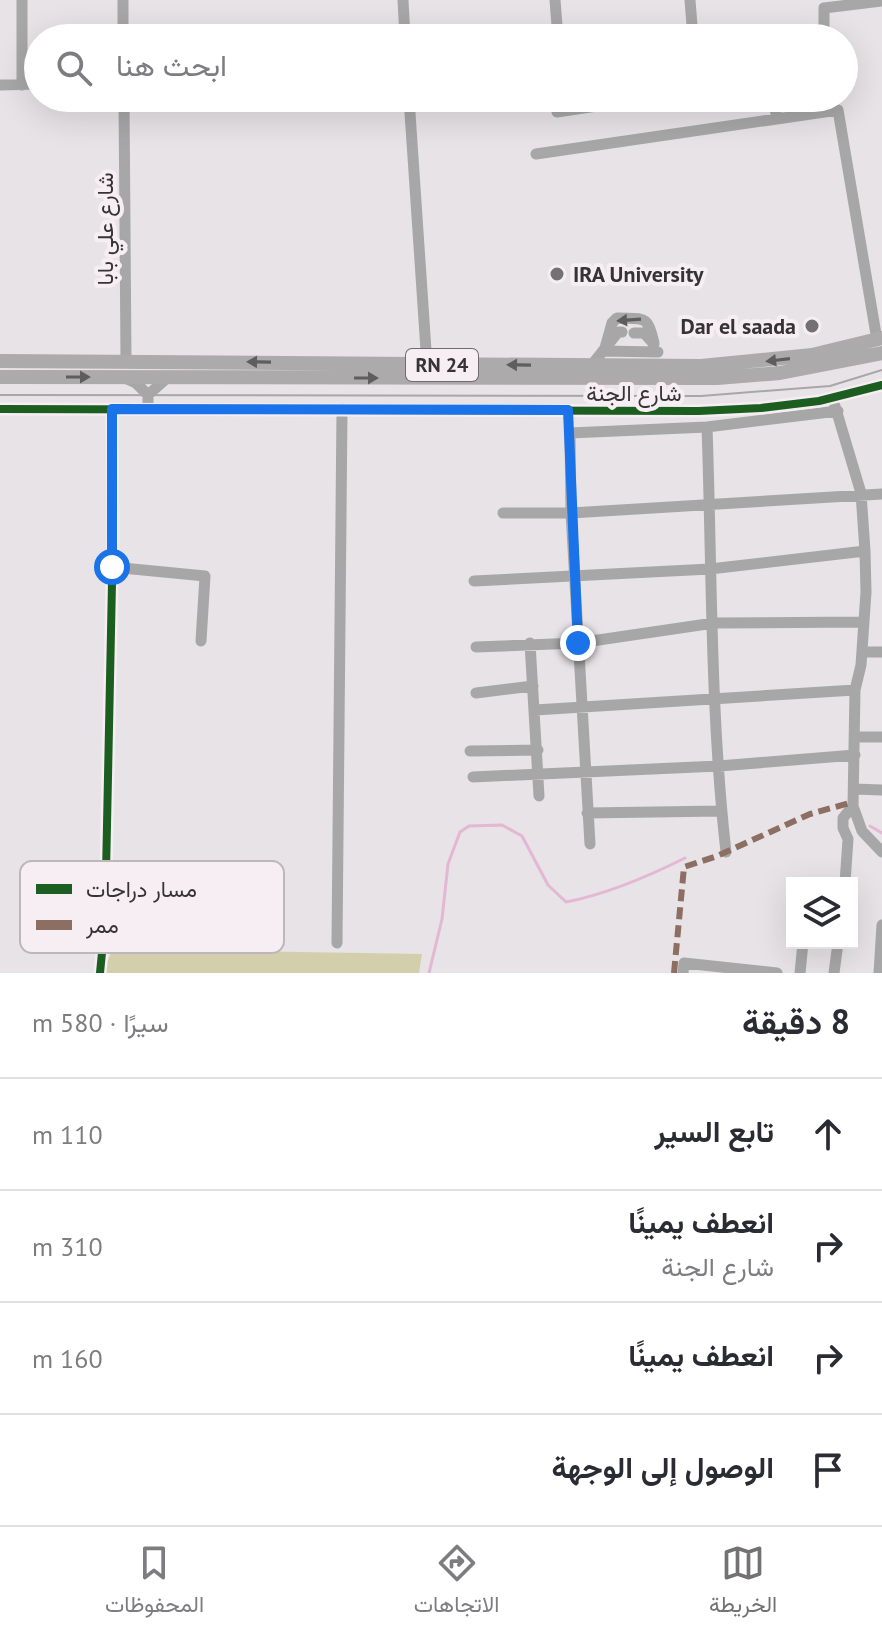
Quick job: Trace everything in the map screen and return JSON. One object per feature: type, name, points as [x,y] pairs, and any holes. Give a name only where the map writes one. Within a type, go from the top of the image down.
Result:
[{"type":"main road","name":"RN 24","points":[[0,361],[591,366],[659,354],[788,359],[880,344]]},
{"type":"main road","name":"RN 24","points":[[0,377],[717,378],[792,371],[880,344]]},
{"type":"street","points":[[0,85],[22,85],[22,0]]},
{"type":"street","points":[[123,0],[123,24]]},
{"type":"street","points":[[403,0],[404,24]]},
{"type":"street","points":[[555,0],[557,24]]},
{"type":"street","points":[[690,0],[692,24]]},
{"type":"street","points":[[824,24],[824,8],[882,1]]},
{"type":"street","name":"شارع علي بابا","points":[[124,112],[126,360]]},
{"type":"street","points":[[410,112],[427,365]]},
{"type":"street","points":[[776,112],[777,119]]},
{"type":"street","points":[[536,154],[822,112]]},
{"type":"street","points":[[838,112],[880,344]]},
{"type":"street","points":[[604,349],[612,323],[617,318],[645,319],[649,322],[659,354]]},
{"type":"street","points":[[591,366],[618,332],[644,333],[659,354]]},
{"type":"street","points":[[604,349],[659,354]]},
{"type":"street","points":[[125,378],[136,383],[148,401],[167,378]]},
{"type":"street","name":"شارع الجنة","points":[[0,409],[112,409],[148,401],[342,409],[761,408],[831,398],[882,385]]},
{"type":"street","points":[[831,398],[838,411],[861,493],[865,551],[862,652],[855,690],[853,806],[862,831],[882,852]]},
{"type":"street","points":[[106,861],[112,409]]},
{"type":"street","points":[[337,943],[342,409]]},
{"type":"street","points":[[568,410],[590,844]]},
{"type":"street","points":[[570,433],[707,427],[838,411]]},
{"type":"street","points":[[707,427],[710,569],[721,811],[726,852]]},
{"type":"street","points":[[503,513],[571,513],[882,494]]},
{"type":"street","points":[[474,581],[710,569],[865,551]]},
{"type":"street","points":[[112,567],[205,576],[201,641]]},
{"type":"street","points":[[476,647],[578,643],[714,623],[864,622]]},
{"type":"street","points":[[530,643],[539,796]]},
{"type":"street","points":[[862,652],[882,652]]},
{"type":"street","points":[[476,693],[533,686]]},
{"type":"street","points":[[535,710],[855,690]]},
{"type":"street","points":[[855,737],[882,737]]},
{"type":"street","points":[[470,751],[538,750]]},
{"type":"street","points":[[473,777],[719,766],[855,755]]},
{"type":"street","points":[[854,789],[882,790]]},
{"type":"street","points":[[845,877],[848,839],[843,818],[853,806]]},
{"type":"street","points":[[587,813],[721,811]]},
{"type":"street","points":[[879,973],[882,925]]},
{"type":"street","points":[[800,973],[802,949]]},
{"type":"street","points":[[834,973],[837,949]]},
{"type":"street","points":[[100,973],[102,953]]},
{"type":"street","points":[[683,973],[684,963],[777,973]]},
{"type":"shaded area","points":[[111,953],[422,954],[419,973],[102,973]]},
{"type":"waterway","points":[[429,973],[442,919],[448,864],[460,832],[469,826],[502,825],[522,836],[548,885],[566,902],[627,884],[685,858]]},
{"type":"waterway","points":[[870,826],[882,833]]},
{"type":"tram line","points":[[0,395],[701,396],[830,386],[882,370]]},
{"type":"marked path","points":[[674,973],[684,867],[717,856],[810,814],[853,802]]},
{"type":"cycle path","points":[[0,409],[699,411],[819,401],[882,385]]},
{"type":"cycle path","points":[[106,861],[113,534],[112,409]]},
{"type":"cycle path","points":[[100,973],[102,953]]},
{"type":"place","name":"IRA University","points":[[557,274]]},
{"type":"place","name":"Dar el saada","points":[[812,326]]},
{"type":"route","points":[[112,567],[112,409],[568,410],[578,643]]}]
